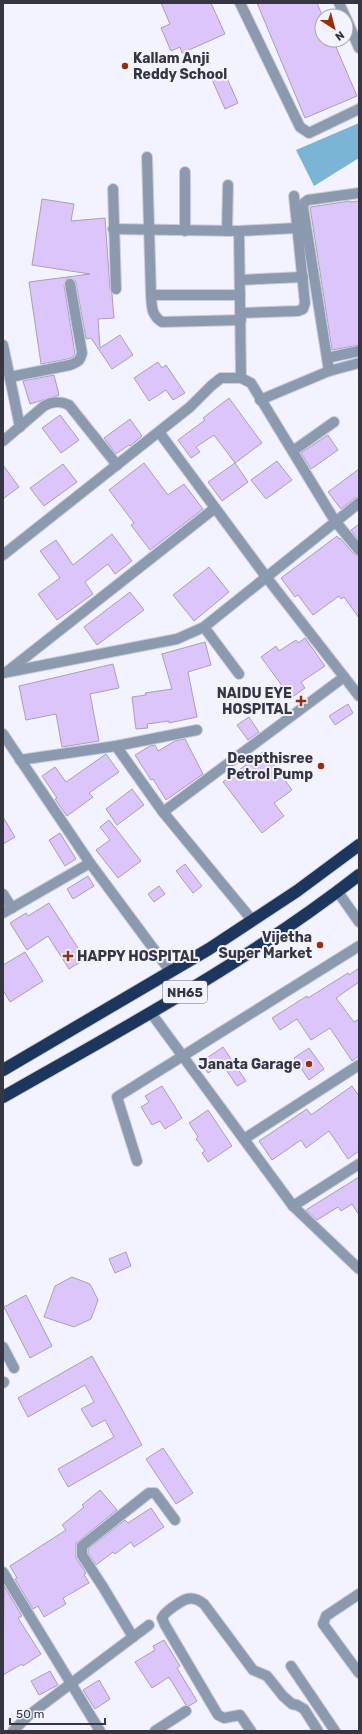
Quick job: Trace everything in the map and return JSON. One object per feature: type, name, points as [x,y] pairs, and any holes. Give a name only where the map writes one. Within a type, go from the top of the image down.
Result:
[{"type":"highway","name":"NH65","points":[[3,1070],[82,1025],[209,949],[297,891],[359,845]]},
{"type":"highway","name":"NH65","points":[[3,1098],[151,1013],[299,920],[359,875]]},
{"type":"street","points":[[240,3],[300,127],[309,132],[359,109]]},
{"type":"street","points":[[354,36],[359,48]]},
{"type":"street","points":[[148,157],[152,311],[156,318],[162,322],[241,317],[298,311],[303,309],[305,303],[303,277],[294,196]]},
{"type":"street","points":[[184,172],[185,230]]},
{"type":"street","points":[[227,231],[228,185]]},
{"type":"street","points":[[113,189],[116,289]]},
{"type":"street","points":[[329,371],[303,207],[304,203],[308,200],[359,193]]},
{"type":"street","points":[[114,229],[239,231],[297,228]]},
{"type":"street","points":[[239,231],[242,378]]},
{"type":"street","points":[[240,280],[303,277]]},
{"type":"street","points":[[10,377],[70,365],[81,359],[82,353],[70,284]]},
{"type":"street","points":[[151,295],[240,294]]},
{"type":"street","points":[[3,345],[20,427]]},
{"type":"street","points":[[327,358],[359,351]]},
{"type":"street","points":[[347,354],[349,366]]},
{"type":"street","points":[[260,400],[329,371],[359,363]]},
{"type":"street","points":[[3,555],[190,407],[221,378],[242,378],[251,383],[260,400],[335,520],[359,550]]},
{"type":"street","points":[[3,441],[44,406],[49,403],[60,401],[69,406],[117,465]]},
{"type":"street","points":[[292,451],[334,422]]},
{"type":"street","points":[[159,432],[267,578],[359,696]]},
{"type":"street","points":[[4,673],[176,639],[204,627],[267,578],[335,520],[359,503]]},
{"type":"street","points":[[4,673],[215,508]]},
{"type":"street","points":[[204,627],[239,674]]},
{"type":"street","points":[[163,812],[344,677]]},
{"type":"street","points":[[20,760],[116,746],[197,730]]},
{"type":"street","points":[[3,734],[90,863],[170,971]]},
{"type":"street","points":[[116,746],[163,812],[252,920]]},
{"type":"street","points":[[3,913],[90,863]]},
{"type":"street","points":[[338,892],[359,922]]},
{"type":"street","points":[[3,894],[12,908]]},
{"type":"street","points":[[138,1161],[117,1097],[359,946]]},
{"type":"street","points":[[151,1013],[293,1206],[359,1269]]},
{"type":"street","points":[[244,1139],[357,1070]]},
{"type":"street","points":[[293,1206],[359,1164]]},
{"type":"street","points":[[3,1347],[14,1368]]},
{"type":"street","points":[[133,1637],[82,1555],[82,1546],[150,1493],[155,1493],[175,1520]]},
{"type":"street","points":[[3,1572],[100,1731]]},
{"type":"street","points":[[359,1594],[326,1616],[323,1624],[359,1673]]},
{"type":"street","points":[[251,1731],[240,1715],[224,1718],[218,1715],[165,1625],[162,1618],[164,1614],[186,1599],[192,1598],[199,1600],[204,1604],[254,1670],[267,1676],[283,1696],[292,1704],[304,1709],[318,1731]]},
{"type":"street","points":[[13,1731],[29,1714],[149,1625]]},
{"type":"street","points":[[291,1666],[335,1731]]},
{"type":"street","points":[[155,1731],[186,1711]]},
{"type":"water","points":[[359,123],[359,158],[314,186],[296,150]]},
{"type":"building","points":[[161,3],[211,3],[225,34],[182,53],[180,47],[171,51],[161,28],[170,24]]},
{"type":"building","points":[[257,3],[317,3],[319,8],[314,8],[314,48],[336,48],[357,96],[305,118]]},
{"type":"building","points":[[223,69],[238,103],[225,109],[210,75]]},
{"type":"building","points":[[42,199],[74,204],[71,221],[105,218],[110,289],[112,294],[114,318],[98,319],[100,348],[120,335],[133,355],[112,369],[91,338],[86,339],[76,283],[75,280],[69,278],[66,279],[64,285],[75,354],[73,357],[68,359],[41,364],[29,282],[90,274],[32,265]]},
{"type":"building","points":[[359,201],[359,345],[332,350],[310,207]]},
{"type":"building","points":[[158,362],[162,368],[166,365],[185,393],[173,400],[166,390],[149,401],[134,378]]},
{"type":"building","points":[[54,375],[59,395],[30,404],[23,381]]},
{"type":"building","points":[[229,398],[262,443],[235,463],[214,435],[196,447],[200,452],[191,458],[178,440],[205,420],[203,418]]},
{"type":"building","points":[[60,415],[79,440],[61,453],[42,428]]},
{"type":"building","points":[[130,419],[142,436],[130,446],[129,445],[116,454],[104,438]]},
{"type":"building","points":[[328,435],[338,450],[311,469],[301,453]]},
{"type":"building","points":[[277,461],[292,480],[266,499],[251,480]]},
{"type":"building","points":[[144,463],[168,495],[184,484],[203,509],[150,550],[131,525],[134,523],[109,490]]},
{"type":"building","points":[[235,463],[248,482],[222,501],[208,482]]},
{"type":"building","points":[[63,464],[77,482],[44,506],[30,488]]},
{"type":"building","points":[[3,465],[19,487],[3,499]]},
{"type":"building","points":[[359,469],[359,497],[355,498],[341,509],[328,492]]},
{"type":"building","points":[[359,524],[359,540],[351,530]]},
{"type":"building","points":[[112,534],[132,561],[115,574],[108,564],[85,582],[93,594],[57,620],[38,594],[60,578],[40,551],[56,540],[73,565]]},
{"type":"building","points":[[337,536],[354,554],[359,556],[359,618],[344,597],[341,599],[339,596],[313,615],[298,595],[295,597],[281,578]]},
{"type":"building","points":[[209,567],[229,592],[194,621],[173,595]]},
{"type":"building","points":[[130,592],[144,610],[97,645],[84,627]]},
{"type":"building","points":[[305,638],[325,666],[301,682],[305,688],[291,698],[261,657],[276,646],[279,651],[296,640],[298,643]]},
{"type":"building","points":[[205,642],[211,665],[188,672],[197,717],[169,723],[169,721],[147,724],[148,728],[136,729],[132,697],[146,695],[145,693],[172,689],[162,654]]},
{"type":"building","points":[[113,664],[119,688],[90,694],[99,741],[62,747],[56,714],[26,720],[19,686]]},
{"type":"building","points":[[348,704],[353,713],[335,725],[329,716]]},
{"type":"building","points":[[249,717],[259,732],[248,740],[237,725]]},
{"type":"building","points":[[185,739],[203,774],[166,800],[153,779],[151,780],[135,755],[150,746],[155,745],[158,751],[175,741]]},
{"type":"building","points":[[264,751],[292,790],[274,803],[284,816],[262,833],[223,782]]},
{"type":"building","points":[[106,754],[119,772],[89,793],[93,797],[67,816],[42,776],[55,767],[66,782]]},
{"type":"building","points":[[132,789],[144,805],[117,825],[106,809]]},
{"type":"building","points":[[3,817],[15,837],[3,844]]},
{"type":"building","points":[[109,820],[141,861],[118,878],[96,850],[110,840],[100,827]]},
{"type":"building","points":[[60,833],[76,859],[65,866],[49,840]]},
{"type":"building","points":[[185,864],[202,886],[193,893],[176,871]]},
{"type":"building","points":[[88,876],[94,886],[73,899],[67,889]]},
{"type":"building","points":[[159,886],[165,894],[154,902],[148,894]]},
{"type":"building","points":[[49,903],[85,959],[69,969],[48,936],[27,950],[10,923],[26,913],[28,916]]},
{"type":"building","points":[[25,952],[43,981],[10,1002],[3,990],[3,965]]},
{"type":"building","points":[[359,968],[359,982],[336,998],[354,1022],[359,1019],[359,1056],[352,1061],[330,1028],[311,1040],[297,1019],[280,1030],[272,1018],[307,996],[308,998],[348,973],[349,975]]},
{"type":"building","points":[[223,1047],[246,1081],[237,1086],[222,1064],[208,1073],[201,1062]]},
{"type":"building","name":"Janata Garage","points":[[309,1048],[324,1069],[309,1080],[294,1058]]},
{"type":"building","points":[[162,1086],[182,1118],[165,1129],[160,1121],[152,1125],[141,1107],[149,1102],[145,1096]]},
{"type":"building","points":[[352,1086],[359,1096],[359,1151],[348,1159],[329,1131],[306,1148],[301,1140],[272,1160],[259,1141],[307,1109],[311,1115]]},
{"type":"building","points":[[208,1110],[232,1146],[208,1162],[202,1153],[205,1151],[196,1139],[198,1137],[189,1123]]},
{"type":"building","points":[[359,1177],[359,1215],[352,1204],[341,1211],[338,1207],[317,1220],[306,1210]]},
{"type":"building","points":[[126,1252],[131,1266],[115,1273],[109,1259]]},
{"type":"building","points":[[72,1277],[90,1284],[98,1300],[91,1319],[74,1327],[44,1317],[55,1286]]},
{"type":"building","points":[[26,1295],[52,1346],[30,1358],[4,1307]]},
{"type":"building","points":[[92,1356],[142,1445],[68,1487],[58,1469],[114,1437],[105,1420],[92,1427],[81,1409],[94,1402],[85,1385],[28,1417],[18,1398]]},
{"type":"building","points":[[163,1448],[193,1493],[176,1504],[146,1459]]},
{"type":"building","points":[[100,1490],[117,1510],[76,1543],[76,1558],[86,1573],[84,1574],[89,1583],[63,1598],[66,1604],[44,1617],[38,1606],[33,1609],[15,1579],[17,1578],[10,1566],[66,1530],[62,1525],[84,1507],[82,1505]]},
{"type":"building","points":[[151,1508],[164,1527],[134,1547],[131,1542],[115,1554],[113,1552],[96,1565],[88,1553],[88,1549],[125,1520],[128,1523]]},
{"type":"building","points":[[4,1586],[22,1616],[18,1618],[41,1654],[23,1666],[22,1664],[3,1675]]},
{"type":"building","points":[[164,1640],[180,1666],[177,1668],[197,1701],[189,1706],[186,1705],[169,1677],[152,1688],[135,1662],[155,1650],[153,1646]]},
{"type":"building","points":[[50,1671],[58,1685],[39,1695],[31,1681]]},
{"type":"building","points":[[99,1680],[110,1699],[95,1709],[83,1690]]},
{"type":"place","name":"Kallam Anji Reddy School","points":[[125,66]]},
{"type":"place","name":"NAIDU EYE HOSPITAL","points":[[301,701]]},
{"type":"place","name":"Deepthisree Petrol Pump","points":[[321,766]]},
{"type":"place","name":"Vijetha Super Market","points":[[320,945]]},
{"type":"place","name":"HAPPY HOSPITAL","points":[[68,956]]},
{"type":"place","name":"Janata Garage","points":[[309,1064]]}]
